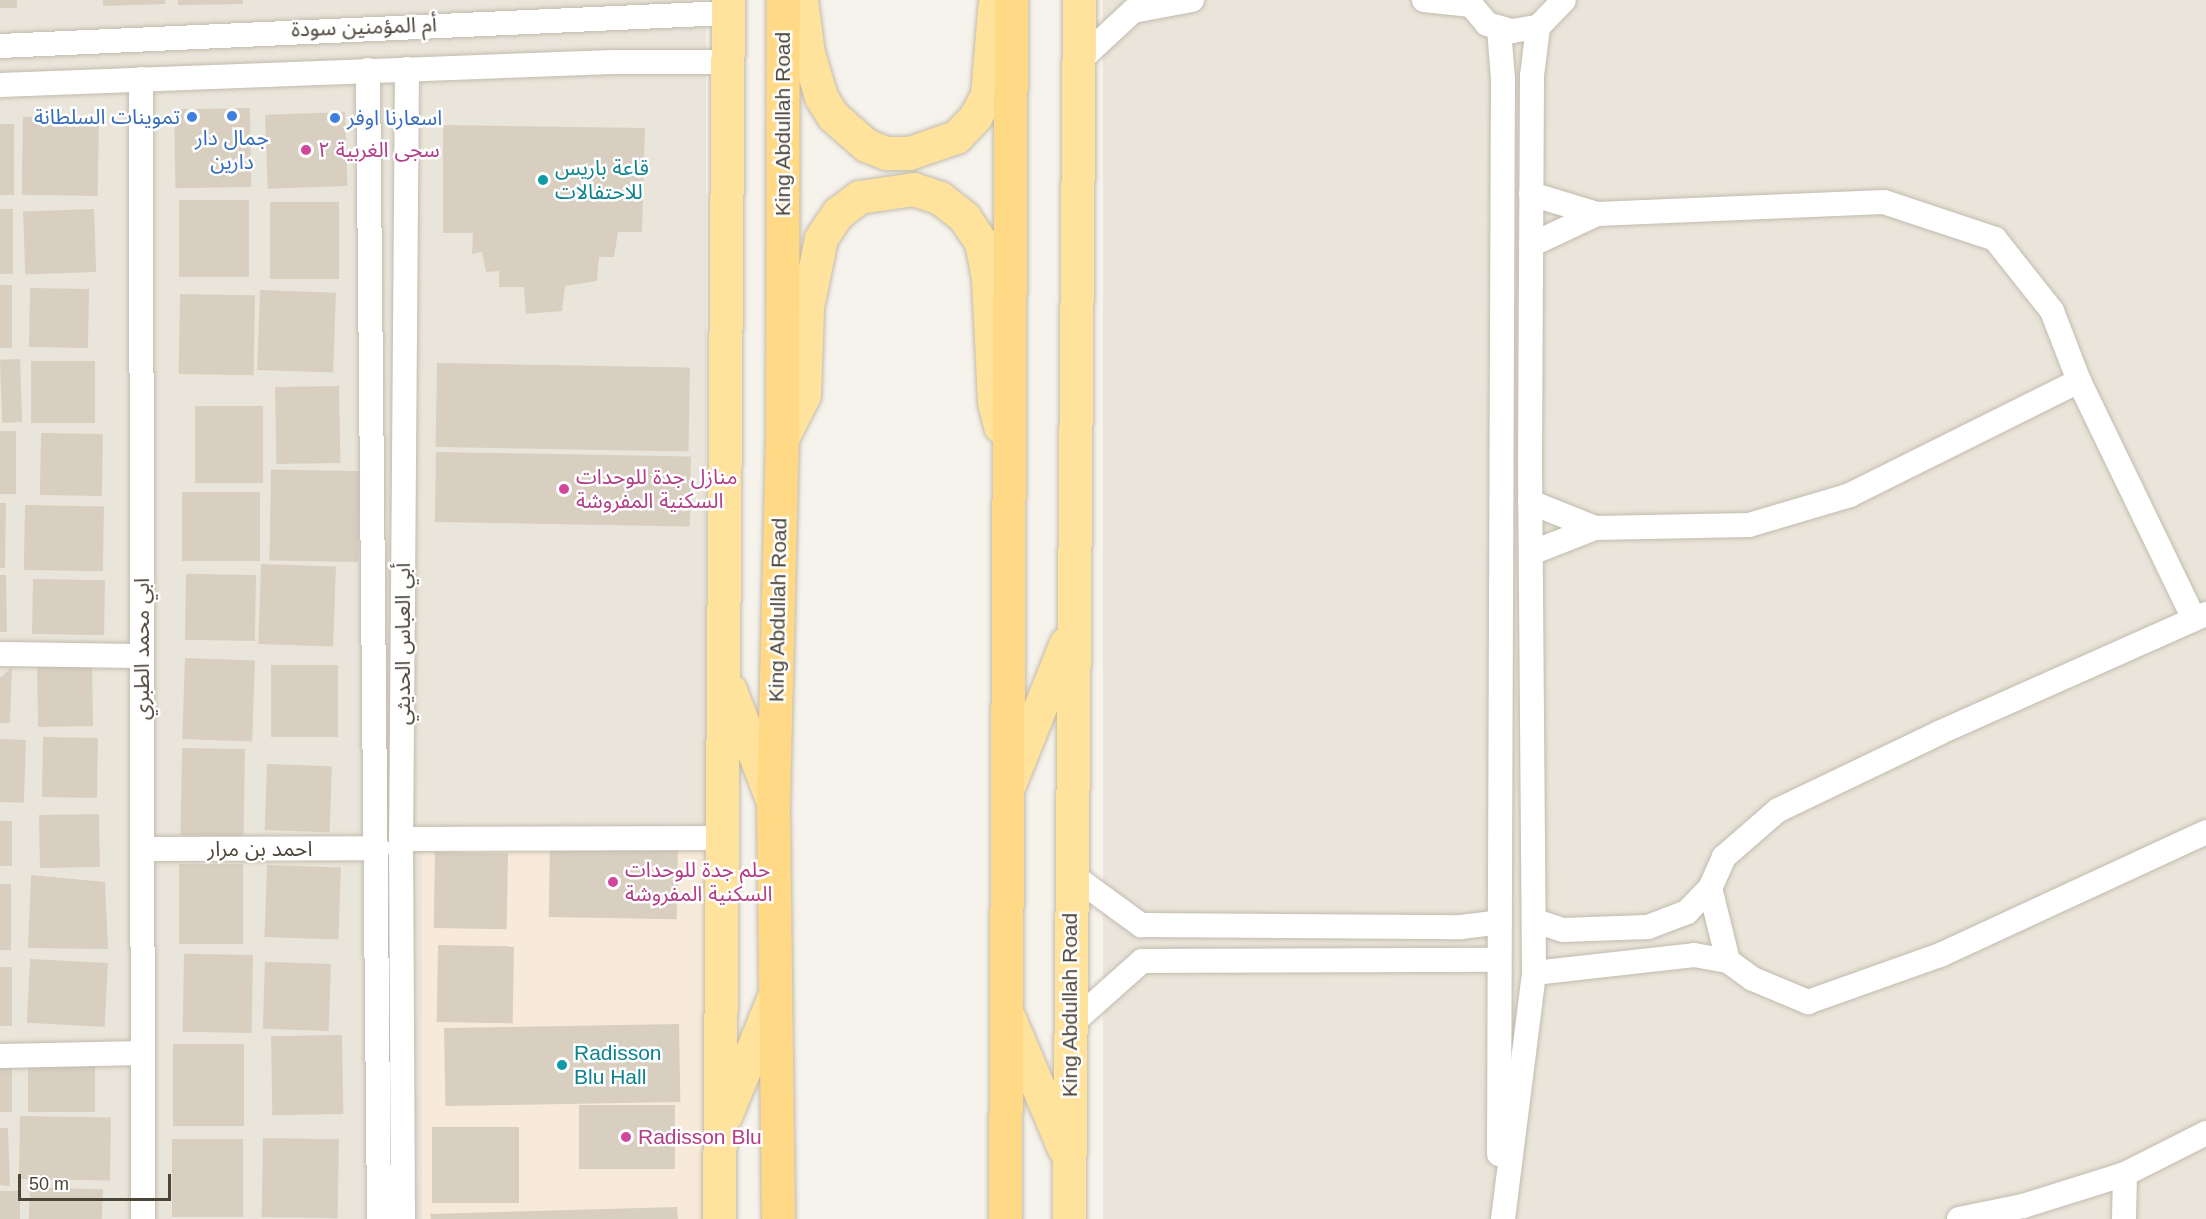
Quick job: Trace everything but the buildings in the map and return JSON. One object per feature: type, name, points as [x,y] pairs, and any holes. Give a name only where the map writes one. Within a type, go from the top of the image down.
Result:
[{"type":"highway","name":"King Abdullah Road","points":[[778,1219],[773,999],[773,802],[782,438],[783,0]]},
{"type":"highway","points":[[1005,1219],[1011,0]]},
{"type":"main road","points":[[801,0],[808,53],[821,96],[833,116],[866,145],[886,153],[909,153],[956,137],[975,117],[987,95],[995,0]]},
{"type":"main road","name":"King Abdullah Road","points":[[1069,1219],[1072,628],[1079,0]]},
{"type":"main road","points":[[720,1219],[728,6]]},
{"type":"main road","points":[[782,438],[804,395],[807,307],[821,238],[838,213],[859,197],[913,189],[948,204],[964,217],[981,242],[988,279],[994,402],[1008,457]]},
{"type":"main road","points":[[1007,789],[1072,628]]},
{"type":"main road","points":[[723,675],[773,802]]},
{"type":"main road","points":[[720,1129],[773,999]]},
{"type":"main road","points":[[1006,1011],[1069,1161]]},
{"type":"street","points":[[1078,62],[1133,11],[1192,0]]},
{"type":"street","points":[[1424,0],[1468,2],[1499,29],[1538,27]]},
{"type":"street","points":[[1501,1219],[1534,974],[1530,502],[1532,76],[1538,27],[1564,0]]},
{"type":"street","name":"أم المؤمنين سودة","points":[[0,46],[512,11],[728,6]]},
{"type":"street","points":[[1499,29],[1503,79],[1499,960],[1501,1219]]},
{"type":"street","name":"أم المؤمنين سودة","points":[[0,85],[368,70],[728,62]]},
{"type":"street","name":"أبي العباس الحديثي","points":[[403,1219],[401,839],[407,69]]},
{"type":"street","name":"أبي العباس الحديثي","points":[[368,70],[378,848],[379,1219]]},
{"type":"street","name":"ابي محمد الطبري","points":[[141,79],[143,1219]]},
{"type":"street","points":[[1531,194],[1597,214],[1884,202],[1995,239],[2052,311],[2079,381],[2200,616],[1939,733],[1778,810],[1724,857],[1710,888],[1687,912],[1648,927],[1563,930],[1535,921]]},
{"type":"street","points":[[1531,245],[1597,214]]},
{"type":"street","points":[[1531,554],[1595,528],[1749,525],[1850,495],[2079,381]]},
{"type":"street","points":[[1530,502],[1595,528]]},
{"type":"street","points":[[0,654],[142,656]]},
{"type":"street","points":[[1534,974],[1694,955],[1728,961],[1753,979],[1808,1002],[1940,955],[2206,832]]},
{"type":"street","points":[[401,839],[723,838]]},
{"type":"street","name":"احمد بن مرار","points":[[142,849],[378,848]]},
{"type":"street","points":[[1071,874],[1141,925],[1461,927],[1500,922]]},
{"type":"street","points":[[1710,888],[1728,961]]},
{"type":"street","points":[[1070,1025],[1142,961],[1499,960]]},
{"type":"street","points":[[0,1056],[142,1053]]},
{"type":"street","points":[[1959,1219],[2023,1206],[2125,1174],[2206,1133]]},
{"type":"street","points":[[2124,1219],[2125,1174]]},
{"type":"shaded area","points":[[0,0],[706,0],[706,1219],[0,1219]]},
{"type":"shaded area","points":[[1103,0],[2206,0],[2206,1219],[1103,1219]]},
{"type":"shaded area","points":[[422,846],[706,846],[706,1219],[422,1219]]},
{"type":"place","name":"جمال دار دارين","points":[[232,116]]},
{"type":"place","name":"تموينات السلطانة","points":[[192,117]]},
{"type":"place","name":"اسعارنا اوفر","points":[[335,118]]},
{"type":"place","name":"سجى الغربية ٢","points":[[306,150]]},
{"type":"place","name":"قاعة باريس للاحتفالات","points":[[543,180]]},
{"type":"place","name":"منازل جدة للوحدات السكنية المفروشة","points":[[564,489]]},
{"type":"place","name":"حلم جدة للوحدات السكنية المفروشة","points":[[613,882]]},
{"type":"place","name":"Radisson Blu Hall","points":[[562,1065]]},
{"type":"place","name":"Radisson Blu","points":[[626,1137]]}]
